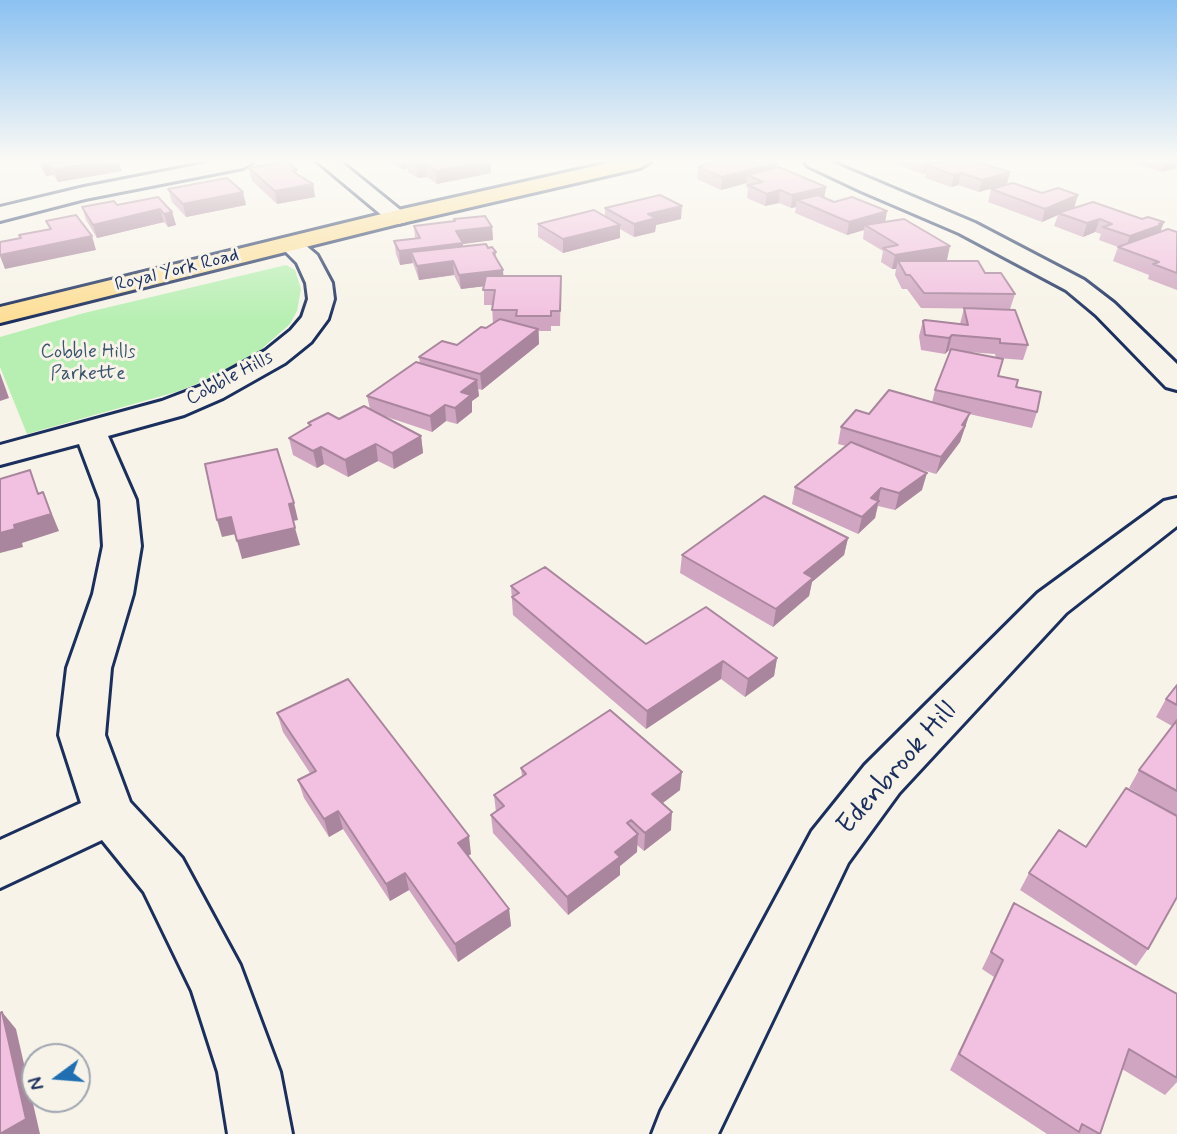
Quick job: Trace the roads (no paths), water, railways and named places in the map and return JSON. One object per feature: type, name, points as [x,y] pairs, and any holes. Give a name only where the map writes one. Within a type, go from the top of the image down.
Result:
[{"type":"main road","name":"Royal York Road","points":[[0,314],[407,215]]},
{"type":"street","points":[[936,215],[1002,244],[1075,285],[1105,309],[1177,381]]},
{"type":"street","name":"Cobble Hills","points":[[0,455],[173,408],[212,392],[259,367],[301,336],[315,319],[321,299],[319,283],[308,260],[290,244]]},
{"type":"street","points":[[90,431],[118,500],[122,546],[113,594],[89,668],[82,735],[109,813],[163,875],[219,985],[249,1072],[260,1134]]},
{"type":"street","name":"Edenbrook Hill","points":[[684,1134],[830,847],[882,779],[1052,603],[1177,509]]},
{"type":"street","points":[[0,864],[109,813]]},
{"type":"park label","name":"Cobble Hills Parkette","points":[[88,364]]}]
